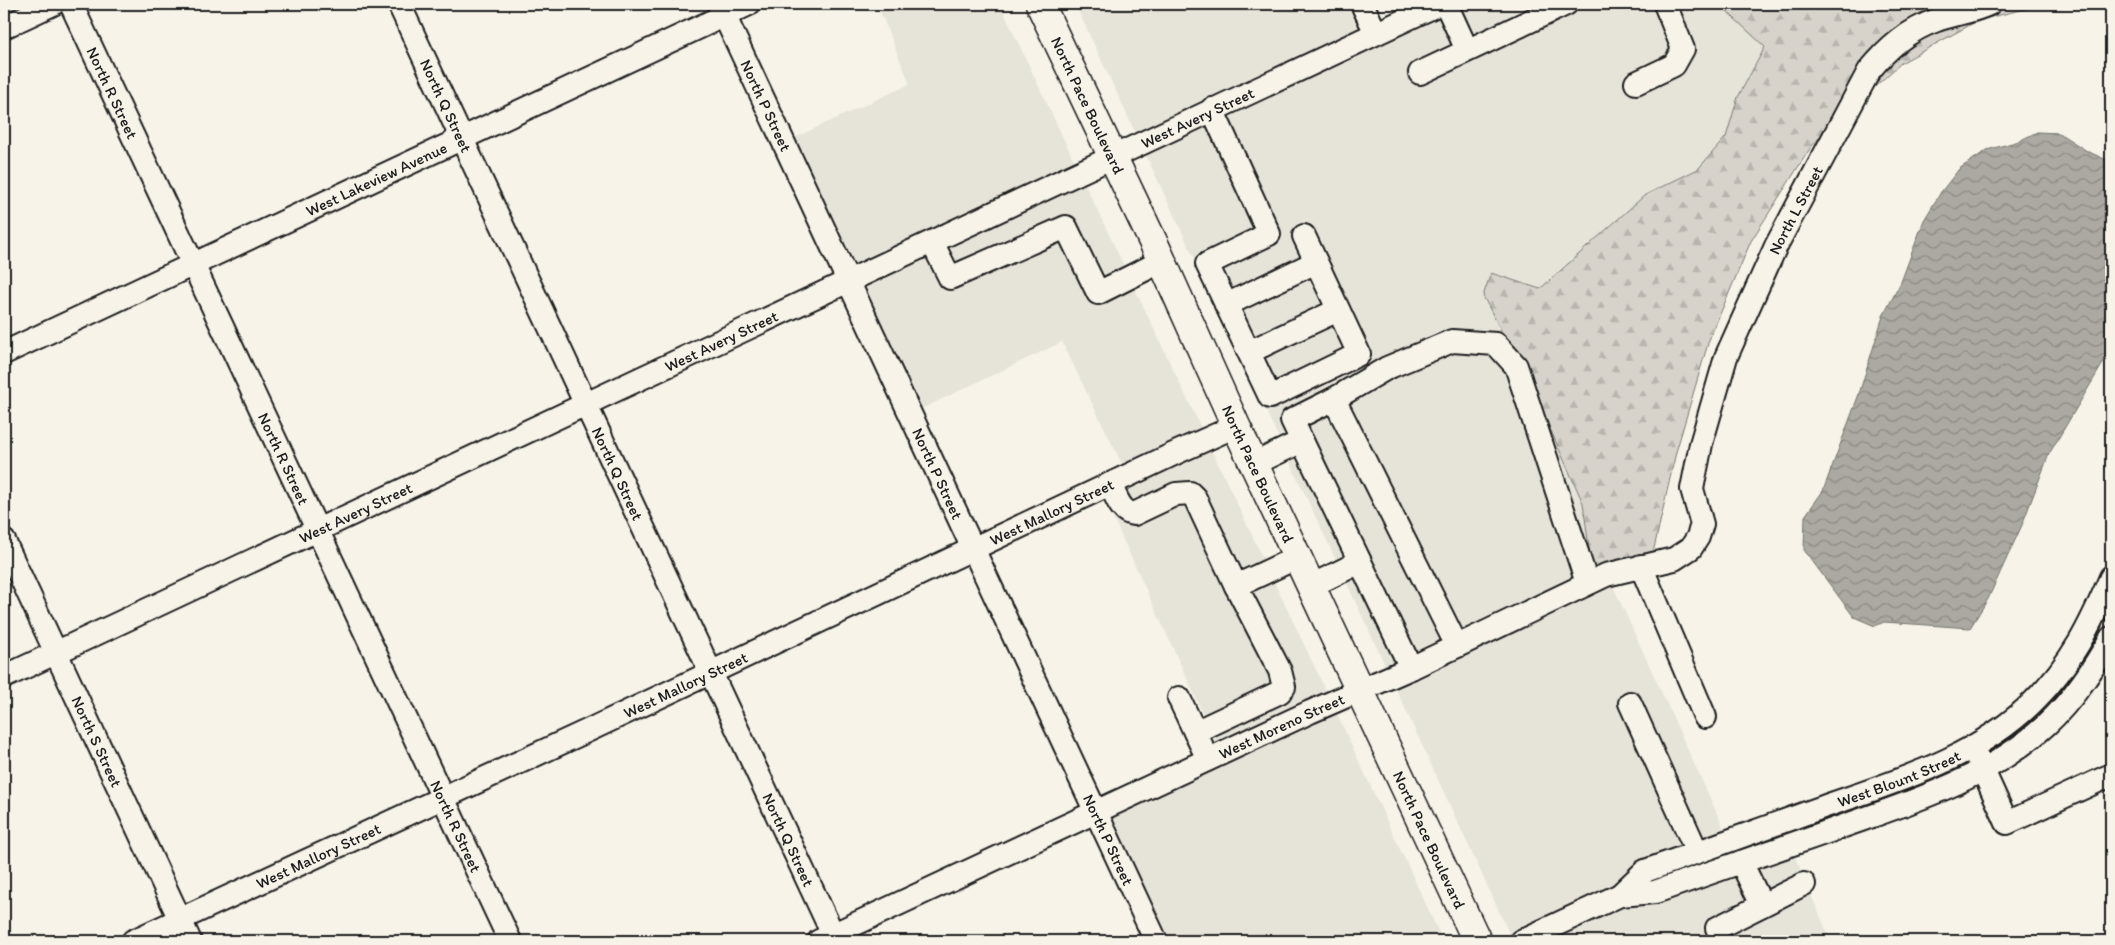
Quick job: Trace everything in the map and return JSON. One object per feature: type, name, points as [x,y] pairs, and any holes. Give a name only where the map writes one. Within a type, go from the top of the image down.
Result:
[{"type":"main road","name":"North Pace Boulevard","points":[[1040,4],[1162,261],[1236,426],[1477,941]]},
{"type":"street","points":[[4,26],[53,4]]},
{"type":"street","name":"North R Street","points":[[71,4],[194,262],[510,941]]},
{"type":"street","name":"North Q Street","points":[[398,4],[463,138],[586,403],[830,939]]},
{"type":"street","name":"West Lakeview Avenue","points":[[4,353],[194,262],[463,138],[722,10],[749,4]]},
{"type":"street","points":[[1362,4],[1376,33]]},
{"type":"street","name":"West Avery Street","points":[[4,677],[1440,4]]},
{"type":"street","points":[[1446,4],[1467,50]]},
{"type":"street","points":[[1420,73],[1566,4]]},
{"type":"street","points":[[1636,83],[1674,65],[1683,49],[1664,4]]},
{"type":"street","name":"North L Street","points":[[1692,489],[1701,444],[1726,357],[1776,246],[1869,71],[1884,52],[1905,35],[1937,20],[1989,4]]},
{"type":"street","name":"North P Street","points":[[722,10],[1156,941]]},
{"type":"street","points":[[1212,110],[1269,234],[1207,264],[1270,397],[1359,354],[1304,236]]},
{"type":"street","points":[[932,242],[950,278],[1066,227],[1098,293],[1162,261]]},
{"type":"street","points":[[1226,305],[1316,262]]},
{"type":"street","points":[[1249,352],[1338,310]]},
{"type":"street","points":[[1411,668],[1292,420],[1334,399],[1387,368],[1452,341],[1496,344],[1516,366],[1587,583]]},
{"type":"street","points":[[1334,399],[1457,646]]},
{"type":"street","name":"West Mallory Street","points":[[133,941],[1236,426]]},
{"type":"street","points":[[1254,464],[1302,441]]},
{"type":"street","points":[[1110,484],[1122,509],[1128,514],[1134,514],[1176,494],[1190,493],[1195,498],[1236,586],[1280,671],[1284,687],[1280,692],[1195,732]]},
{"type":"street","name":"West Moreno Street","points":[[830,939],[1208,759],[1411,668],[1587,583],[1606,575],[1674,559],[1691,548],[1698,537],[1702,524],[1692,489]]},
{"type":"street","name":"North S Street","points":[[4,541],[190,941]]},
{"type":"street","points":[[1236,586],[1298,557]]},
{"type":"street","points":[[1311,586],[1360,562]]},
{"type":"street","points":[[1641,566],[1705,717]]},
{"type":"street","name":"West Blount Street","points":[[1521,941],[1620,895],[1645,871],[1870,791],[1953,758],[1982,742],[2033,702],[2067,661],[2090,625],[2111,577]]},
{"type":"street","points":[[2090,625],[2111,638]]},
{"type":"street","name":"West Blount Street","points":[[1620,895],[1655,892],[1878,814],[1956,784],[1983,770],[2004,758],[2047,725],[2077,691],[2111,638]]},
{"type":"street","points":[[1179,698],[1208,759]]},
{"type":"street","points":[[1630,703],[1697,852]]},
{"type":"street","points":[[1972,748],[2007,823],[2111,774]]},
{"type":"street","points":[[1870,791],[1878,814]]},
{"type":"street","points":[[1740,862],[1762,905]]},
{"type":"street","points":[[1716,928],[1804,884]]},
{"type":"shaded area","points":[[877,4],[1000,4],[1075,163],[852,267],[792,139],[910,84]]},
{"type":"shaded area","points":[[1075,4],[1352,4],[1364,27],[1136,134]]},
{"type":"shaded area","points":[[1465,4],[1719,4],[1765,46],[1738,97],[1726,137],[1698,169],[1645,195],[1540,289],[1491,273],[1536,397],[1583,503],[1592,570],[1386,667],[1145,153]]},
{"type":"shaded area","points":[[1084,182],[1202,430],[1123,466],[1062,342],[919,410],[861,286]]},
{"type":"shaded area","points":[[1211,449],[1327,693],[1217,744],[1104,498]]},
{"type":"shaded area","points":[[1612,584],[1725,831],[1510,935],[1395,687]]},
{"type":"shaded area","points":[[1336,712],[1443,941],[1166,941],[1108,818]]},
{"type":"shaded area","points":[[1794,855],[1831,941],[1546,941],[1618,907],[1620,909],[1625,905]]},
{"type":"green space","points":[[1719,4],[1954,4],[1914,21],[1890,35],[1869,54],[1860,66],[1826,129],[1811,147],[1751,241],[1709,340],[1676,452],[1653,553],[1602,565],[1592,570],[1583,503],[1536,397],[1483,296],[1491,273],[1540,289],[1645,195],[1698,169],[1726,137],[1738,97],[1765,47]]},
{"type":"green space","points":[[2003,4],[2046,4],[1981,19],[1989,16]]},
{"type":"green space","points":[[1978,21],[1901,63],[1868,93],[1880,74],[1895,57],[1912,43],[1932,33]]},
{"type":"water","points":[[2037,132],[2059,133],[2087,151],[2111,162],[2111,343],[2102,365],[2049,454],[2022,525],[1988,599],[1970,628],[1884,622],[1875,626],[1854,617],[1804,550],[1805,516],[1823,491],[1859,394],[1883,316],[1901,282],[1924,220],[1941,192],[1959,169],[1987,150],[2019,141]]}]
